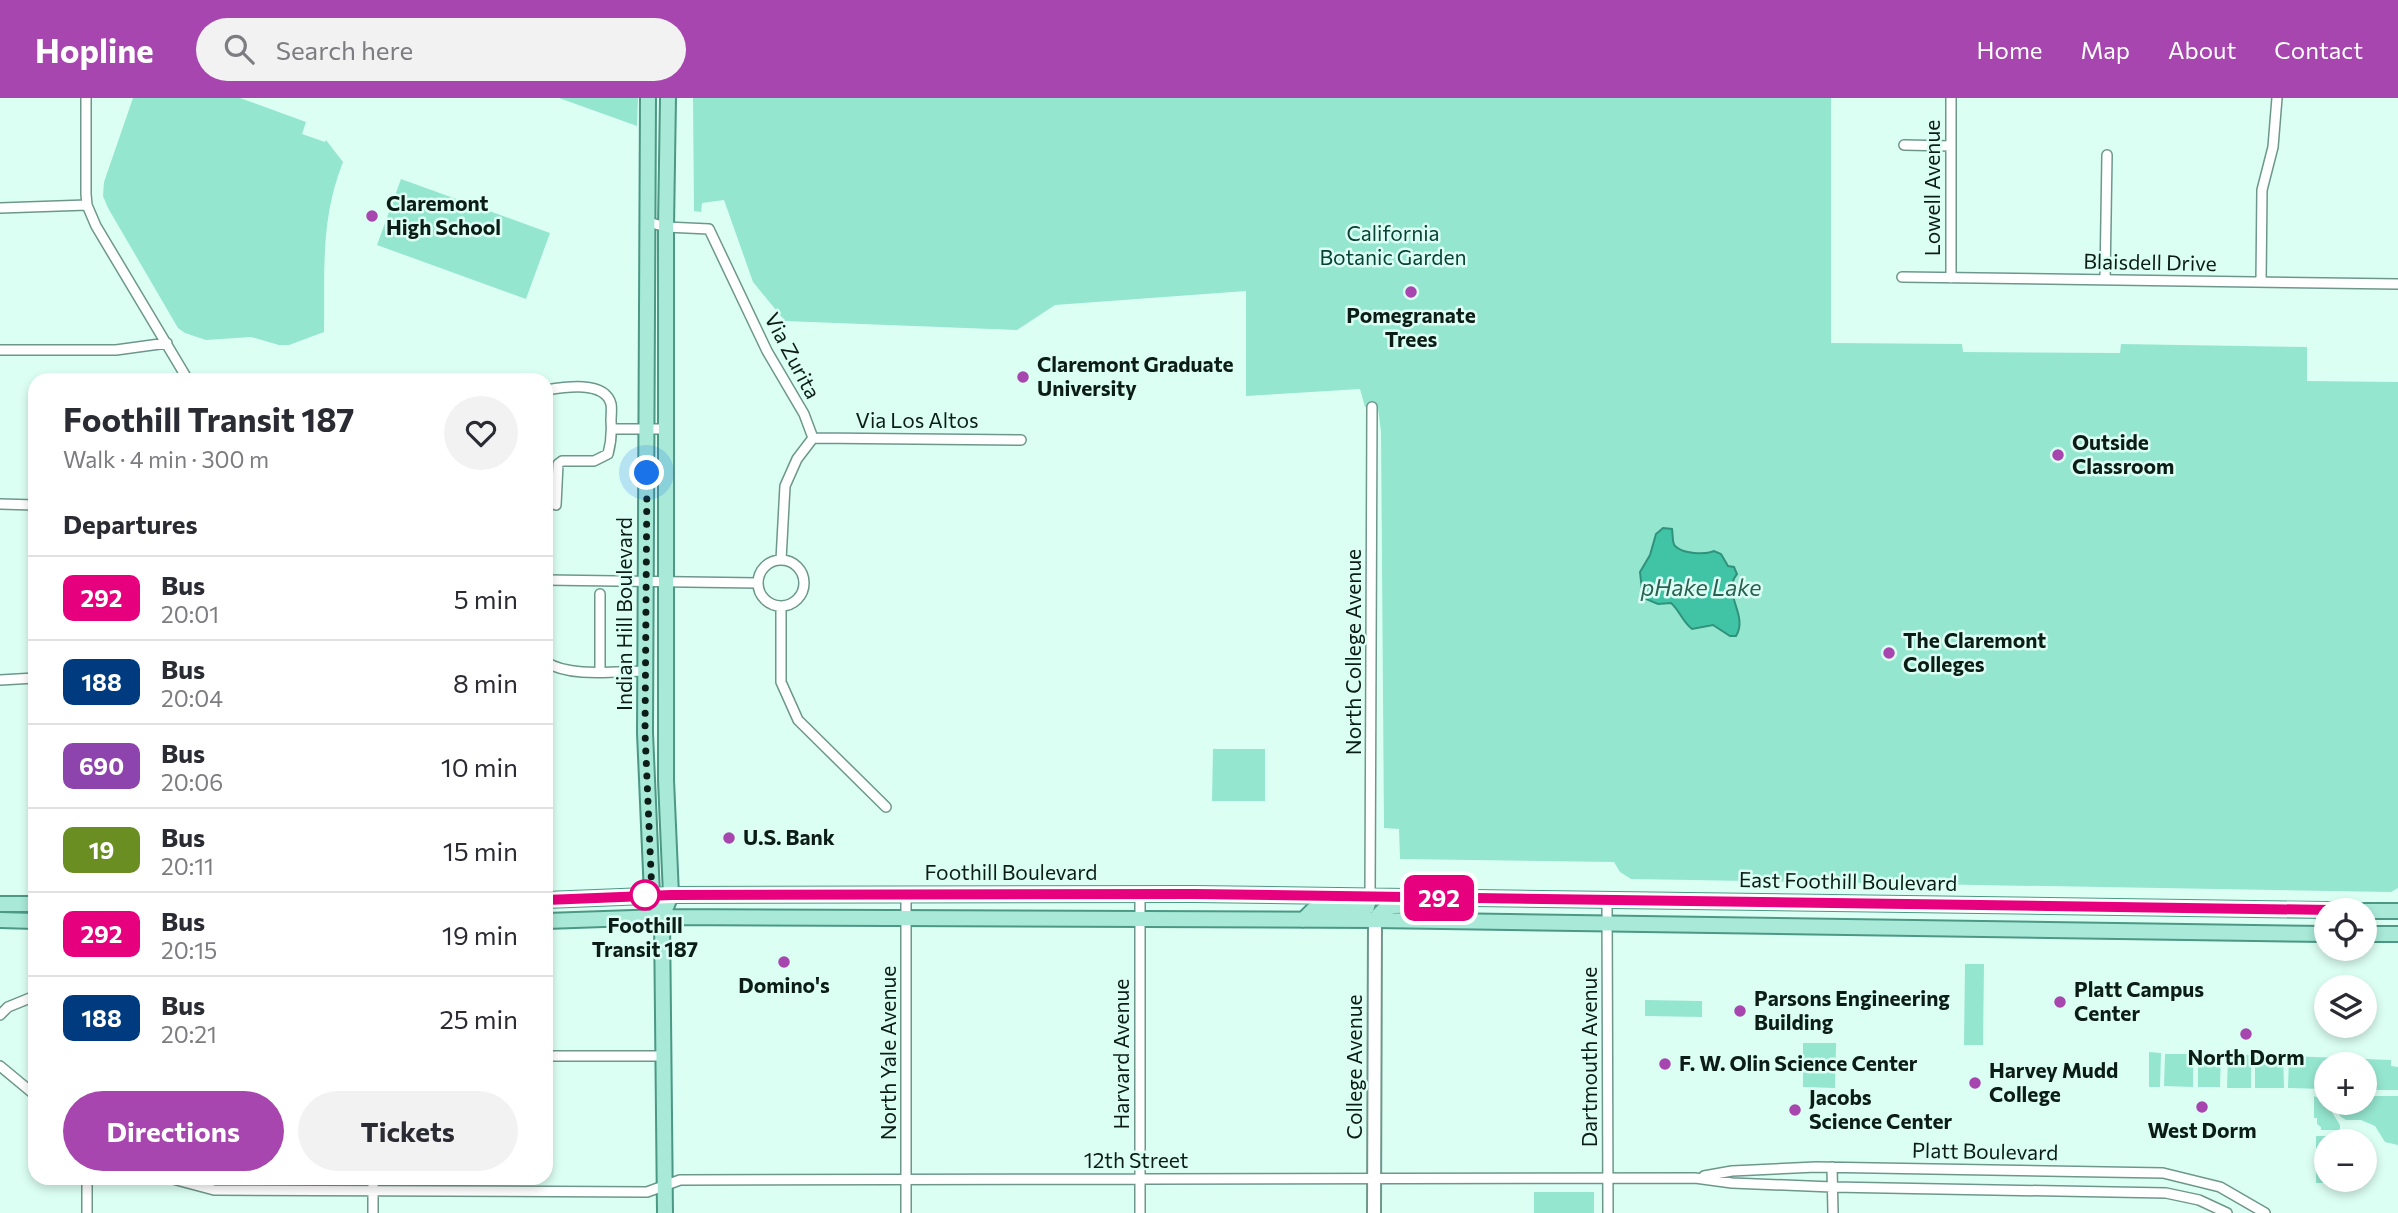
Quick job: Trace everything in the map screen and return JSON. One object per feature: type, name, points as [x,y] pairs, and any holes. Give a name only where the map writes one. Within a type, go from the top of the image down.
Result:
[{"type":"main road","name":"Indian Hill Boulevard","points":[[648,98],[646,789],[652,895],[662,917],[665,1213]]},
{"type":"main road","name":"Indian Hill Boulevard","points":[[662,917],[671,895],[666,780],[668,98]]},
{"type":"main road","name":"Foothill Boulevard","points":[[553,900],[652,895],[1370,896]]},
{"type":"main road","name":"East Foothill Boulevard","points":[[1370,896],[2314,910]]},
{"type":"main road","points":[[1303,920],[1313,910],[1367,906],[1370,896]]},
{"type":"main road","points":[[1375,920],[1382,910],[1388,907],[1427,905],[1449,898]]},
{"type":"main road","points":[[0,904],[28,904]]},
{"type":"main road","points":[[2377,911],[2398,911]]},
{"type":"main road","points":[[553,921],[662,917],[1375,920],[2314,933]]},
{"type":"main road","points":[[0,920],[28,920]]},
{"type":"main road","points":[[2377,934],[2398,934]]},
{"type":"street","points":[[86,98],[88,205],[96,226],[184,373]]},
{"type":"street","name":"Lowell Avenue","points":[[1951,98],[1951,278]]},
{"type":"street","points":[[2261,282],[2262,190],[2273,147],[2277,98]]},
{"type":"street","points":[[1904,145],[1951,146]]},
{"type":"street","points":[[2105,280],[2107,155]]},
{"type":"street","points":[[0,208],[88,205]]},
{"type":"street","name":"Via Zurita","points":[[648,222],[666,227],[709,229],[767,351],[804,414],[813,438]]},
{"type":"street","name":"Blaisdell Drive","points":[[1902,277],[2398,284]]},
{"type":"street","points":[[0,350],[116,350],[167,343]]},
{"type":"street","points":[[553,389],[577,387],[597,389],[611,404],[612,429],[608,454],[602,459],[562,461],[558,464],[556,505]]},
{"type":"street","name":"North College Avenue","points":[[1370,896],[1372,407]]},
{"type":"street","points":[[612,429],[666,429]]},
{"type":"street","points":[[780,561],[785,486],[797,460],[813,438]]},
{"type":"street","name":"Via Los Altos","points":[[813,438],[1021,440]]},
{"type":"street","points":[[0,505],[28,505]]},
{"type":"street","points":[[780,561],[797,567],[804,583],[797,599],[781,606],[764,600],[758,583],[764,567],[780,561]]},
{"type":"street","points":[[553,580],[758,583]]},
{"type":"street","points":[[600,594],[600,671]]},
{"type":"street","points":[[781,606],[781,682],[798,720],[886,807]]},
{"type":"street","points":[[553,666],[572,671],[646,671]]},
{"type":"street","points":[[0,680],[28,678]]},
{"type":"street","name":"North Yale Avenue","points":[[906,894],[906,1213]]},
{"type":"street","name":"Harvard Avenue","points":[[1140,894],[1140,1213]]},
{"type":"street","name":"Dartmouth Avenue","points":[[1608,900],[1608,1213]]},
{"type":"street","name":"College Avenue","points":[[1374,1213],[1375,920]]},
{"type":"street","points":[[0,1015],[8,1007],[28,999]]},
{"type":"street","points":[[553,1056],[665,1056]]},
{"type":"street","points":[[0,1066],[28,1089]]},
{"type":"street","points":[[1832,1167],[1833,1213]]},
{"type":"street","name":"Platt Boulevard","points":[[1695,1178],[1731,1171],[1832,1167],[2163,1173],[2220,1187],[2265,1213]]},
{"type":"street","name":"12th Street","points":[[195,1185],[214,1190],[647,1192],[680,1180],[1608,1178]]},
{"type":"street","name":"Platt Boulevard","points":[[1608,1178],[1695,1178],[1732,1183],[1832,1187],[2166,1193],[2183,1195],[2227,1213]]},
{"type":"street","points":[[87,1185],[87,1213]]},
{"type":"street","points":[[373,1185],[373,1213]]},
{"type":"green space","points":[[133,98],[240,98],[306,122],[302,134],[325,142],[326,140],[343,162],[327,225],[324,332],[289,345],[279,345],[251,337],[206,340],[178,328],[103,196],[104,182]]},
{"type":"green space","points":[[559,98],[638,98],[637,126]]},
{"type":"green space","name":"The Claremont Colleges","points":[[693,98],[1831,98],[1831,343],[1962,344],[1963,352],[2120,353],[2121,344],[2307,347],[2307,381],[2398,382],[2398,888],[2391,892],[1631,879],[1620,872],[1614,862],[1400,859],[1399,829],[1384,828],[1381,432],[1378,408],[1365,407],[1360,389],[1246,396],[1246,291],[1055,305],[1017,330],[785,321],[753,282],[724,200],[702,203],[701,212],[694,211]]},
{"type":"green space","points":[[401,179],[550,233],[526,299],[377,245]]},
{"type":"green space","points":[[1213,749],[1265,749],[1265,801],[1212,801]]},
{"type":"green space","points":[[1965,964],[1984,964],[1983,1045],[1964,1045]]},
{"type":"green space","points":[[1645,1000],[1702,1001],[1702,1017],[1645,1016]]},
{"type":"green space","points":[[1803,1043],[1836,1043],[1835,1088],[1803,1087]]},
{"type":"green space","points":[[2149,1052],[2161,1053],[2160,1087],[2149,1087]]},
{"type":"green space","points":[[2165,1054],[2193,1054],[2193,1087],[2164,1086]]},
{"type":"green space","points":[[2198,1054],[2221,1054],[2220,1087],[2198,1087]]},
{"type":"green space","points":[[2228,1054],[2251,1055],[2251,1088],[2227,1088]]},
{"type":"green space","points":[[2255,1055],[2283,1055],[2284,1088],[2255,1088]]},
{"type":"green space","points":[[2289,1056],[2314,1057],[2314,1089],[2288,1088]]},
{"type":"green space","points":[[2377,1059],[2391,1060],[2391,1066],[2398,1067],[2398,1090],[2377,1090]]},
{"type":"green space","points":[[2377,1096],[2398,1096],[2398,1145],[2385,1142],[2375,1126],[2361,1120],[2346,1120],[2339,1115],[2377,1115]]},
{"type":"green space","points":[[2314,1115],[2334,1115],[2340,1129],[2321,1129],[2317,1118],[2314,1118]]},
{"type":"green space","points":[[1534,1192],[1594,1192],[1594,1213],[1534,1213]]},
{"type":"water","name":"pHake Lake","points":[[1663,528],[1672,529],[1673,543],[1679,549],[1694,553],[1714,551],[1721,554],[1728,566],[1734,567],[1737,574],[1732,589],[1739,620],[1736,636],[1730,636],[1713,625],[1692,629],[1671,603],[1658,604],[1646,599],[1640,572],[1650,555],[1656,534]]},
{"type":"bus line","name":"292","points":[[553,900],[671,895],[1194,894],[2314,910]]},
{"type":"place","name":"Claremont High School","points":[[372,216]]},
{"type":"place","name":"Pomegranate Trees","points":[[1411,292]]},
{"type":"place","name":"Claremont Graduate University","points":[[1023,377]]},
{"type":"place","name":"Outside Classroom","points":[[2058,455]]},
{"type":"place","name":"The Claremont Colleges","points":[[1889,653]]},
{"type":"place","name":"U.S. Bank","points":[[729,838]]},
{"type":"place","name":"Foothill Transit 187","points":[[645,895]]},
{"type":"place","name":"Domino's","points":[[784,962]]},
{"type":"place","name":"Platt Campus Center","points":[[2060,1002]]},
{"type":"place","name":"Parsons Engineering Building","points":[[1740,1011]]},
{"type":"place","name":"North Dorm","points":[[2246,1034]]},
{"type":"place","name":"F. W. Olin Science Center","points":[[1665,1064]]},
{"type":"place","name":"Harvey Mudd College","points":[[1975,1083]]},
{"type":"place","name":"West Dorm","points":[[2202,1107]]},
{"type":"place","name":"Jacobs Science Center","points":[[1795,1110]]},
{"type":"route","points":[[645,895],[652,895],[645,733],[647,473]]},
{"type":"park label","name":"California Botanic Garden","points":[[1393,246]]}]
